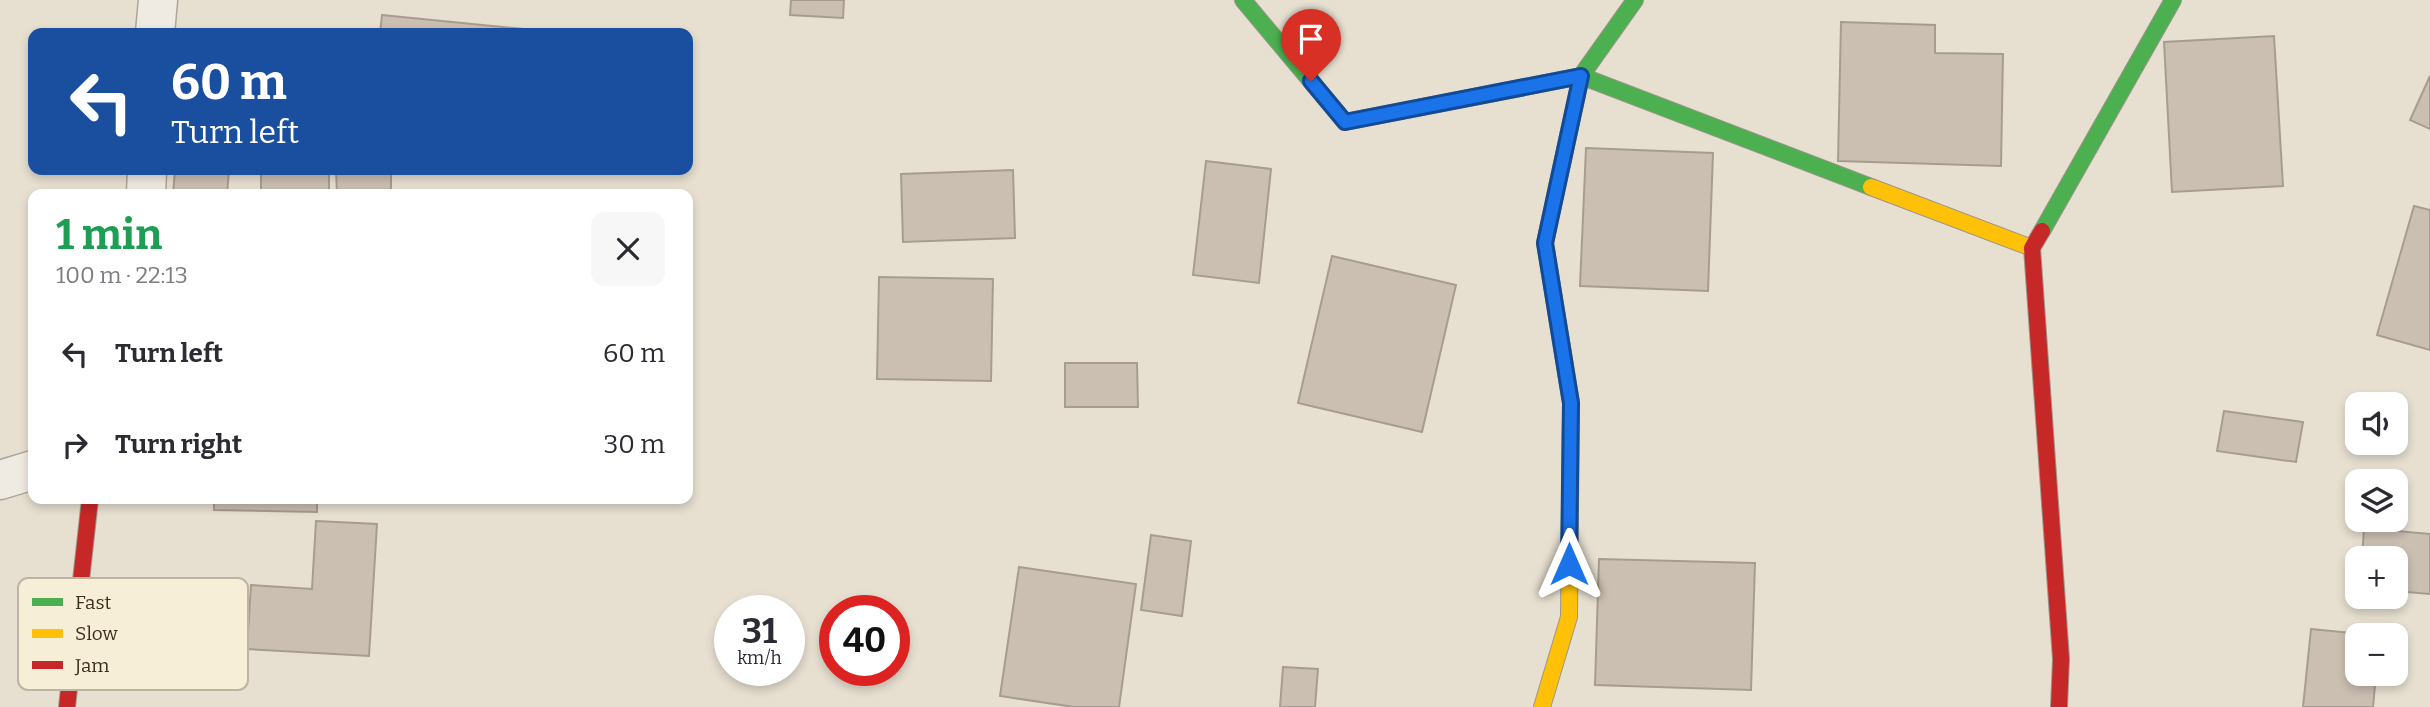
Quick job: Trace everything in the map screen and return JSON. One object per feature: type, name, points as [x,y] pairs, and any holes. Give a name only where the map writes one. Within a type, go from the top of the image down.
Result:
[{"type":"street","points":[[155,28],[158,0]]},
{"type":"street","points":[[1243,0],[1345,122],[1581,76],[2032,248]]},
{"type":"street","points":[[1542,707],[1569,617],[1571,403],[1545,243],[1581,76],[1635,0]]},
{"type":"street","points":[[2059,707],[2061,659],[2032,248],[2173,0]]},
{"type":"street","points":[[0,480],[28,472]]},
{"type":"street","points":[[81,578],[89,504]]},
{"type":"building","points":[[791,0],[844,0],[843,18],[790,15]]},
{"type":"building","points":[[382,15],[513,28],[381,28]]},
{"type":"building","points":[[1841,22],[1935,25],[1935,53],[2003,54],[2001,166],[1838,161]]},
{"type":"building","points":[[2274,36],[2283,186],[2172,192],[2164,42]]},
{"type":"building","points":[[2430,76],[2430,129],[2410,120]]},
{"type":"building","points":[[1586,148],[1713,153],[1708,291],[1580,286]]},
{"type":"building","points":[[1206,161],[1271,169],[1259,283],[1193,275]]},
{"type":"building","points":[[1013,170],[1015,238],[903,242],[901,174]]},
{"type":"building","points":[[175,175],[229,175],[227,189],[173,189]]},
{"type":"building","points":[[261,175],[329,175],[329,189],[261,189]]},
{"type":"building","points":[[336,175],[391,175],[391,189],[337,189]]},
{"type":"building","points":[[2414,206],[2430,210],[2430,350],[2377,335]]},
{"type":"building","points":[[1332,256],[1456,285],[1422,432],[1298,403]]},
{"type":"building","points":[[879,277],[993,279],[991,381],[877,379]]},
{"type":"building","points":[[1065,363],[1137,363],[1138,407],[1065,407]]},
{"type":"building","points":[[2224,411],[2303,422],[2296,462],[2217,451]]},
{"type":"building","points":[[214,504],[317,504],[317,512],[214,510]]},
{"type":"building","points":[[316,521],[377,524],[369,656],[248,649],[251,585],[312,589]]},
{"type":"building","points":[[2364,532],[2430,534],[2430,594],[2408,592],[2408,546],[2363,546]]},
{"type":"building","points":[[1151,535],[1191,541],[1182,616],[1141,610]]},
{"type":"building","points":[[1599,559],[1755,563],[1751,690],[1595,685]]},
{"type":"building","points":[[1019,567],[1136,584],[1119,707],[1074,707],[1000,696]]},
{"type":"building","points":[[2311,629],[2345,632],[2345,686],[2375,686],[2373,707],[2303,707]]},
{"type":"building","points":[[1283,667],[1318,669],[1315,707],[1280,707]]},
{"type":"traffic: fast","points":[[1243,0],[1345,122],[1581,76],[1871,187]]},
{"type":"traffic: fast","points":[[1555,196],[1581,76],[1635,0]]},
{"type":"traffic: fast","points":[[2042,231],[2173,0]]},
{"type":"traffic: slow","points":[[1871,187],[2032,248]]},
{"type":"traffic: slow","points":[[1542,707],[1569,617],[1571,403],[1545,243],[1555,196]]},
{"type":"traffic: jam","points":[[2042,231],[2032,248],[2061,659],[2059,707]]},
{"type":"traffic: jam","points":[[81,578],[89,504]]},
{"type":"traffic: jam","points":[[67,707],[69,690]]},
{"type":"route","points":[[1311,81],[1345,122],[1581,76],[1545,243],[1571,403],[1569,564]]}]
